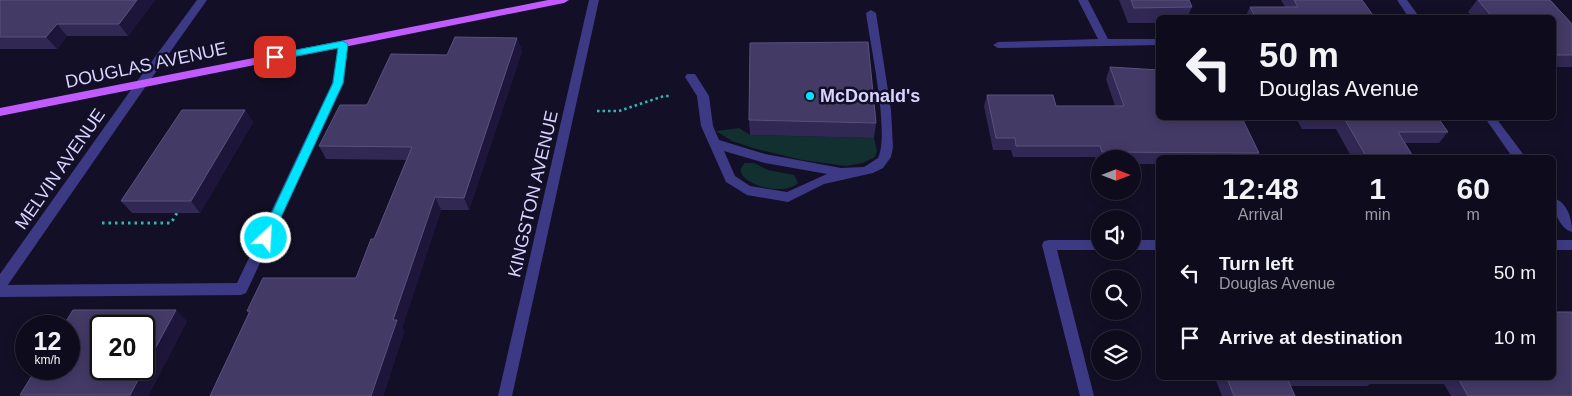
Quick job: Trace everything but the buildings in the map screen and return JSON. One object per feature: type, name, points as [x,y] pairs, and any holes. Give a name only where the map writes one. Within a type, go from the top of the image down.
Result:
[{"type":"main road","name":"DOUGLAS AVENUE","points":[[0,112],[564,0]]},
{"type":"street","name":"MELVIN AVENUE","points":[[0,285],[202,0]]},
{"type":"street","name":"KINGSTON AVENUE","points":[[505,396],[594,0]]},
{"type":"street","points":[[1083,0],[1105,42]]},
{"type":"street","points":[[1402,0],[1413,15]]},
{"type":"street","points":[[691,77],[702,96],[707,126],[730,179],[747,190],[766,195],[788,197],[820,181],[878,166],[886,156],[889,129],[870,13]]},
{"type":"street","points":[[998,45],[1156,42]]},
{"type":"street","points":[[0,291],[241,289],[338,83],[343,44]]},
{"type":"street","points":[[1492,120],[1518,155]]},
{"type":"street","points":[[714,143],[762,158],[847,173]]},
{"type":"street","points":[[1556,206],[1572,227]]},
{"type":"street","points":[[1087,396],[1049,246],[1091,245]]},
{"type":"street","points":[[1141,245],[1156,245]]},
{"type":"street","points":[[1556,245],[1572,245]]},
{"type":"path","points":[[569,112],[619,111],[664,96],[702,96]]},
{"type":"path","points":[[102,223],[171,223],[177,213]]},
{"type":"green space","points":[[739,128],[750,135],[874,138],[877,151],[875,157],[863,163],[846,166],[802,160],[753,148],[732,141],[716,131]]},
{"type":"green space","points":[[745,163],[754,163],[768,170],[794,175],[798,183],[780,189],[758,185],[743,176],[741,169]]},
{"type":"place","name":"McDonald's","points":[[810,96]]},
{"type":"route","points":[[266,238],[338,83],[343,44],[275,57]]}]
